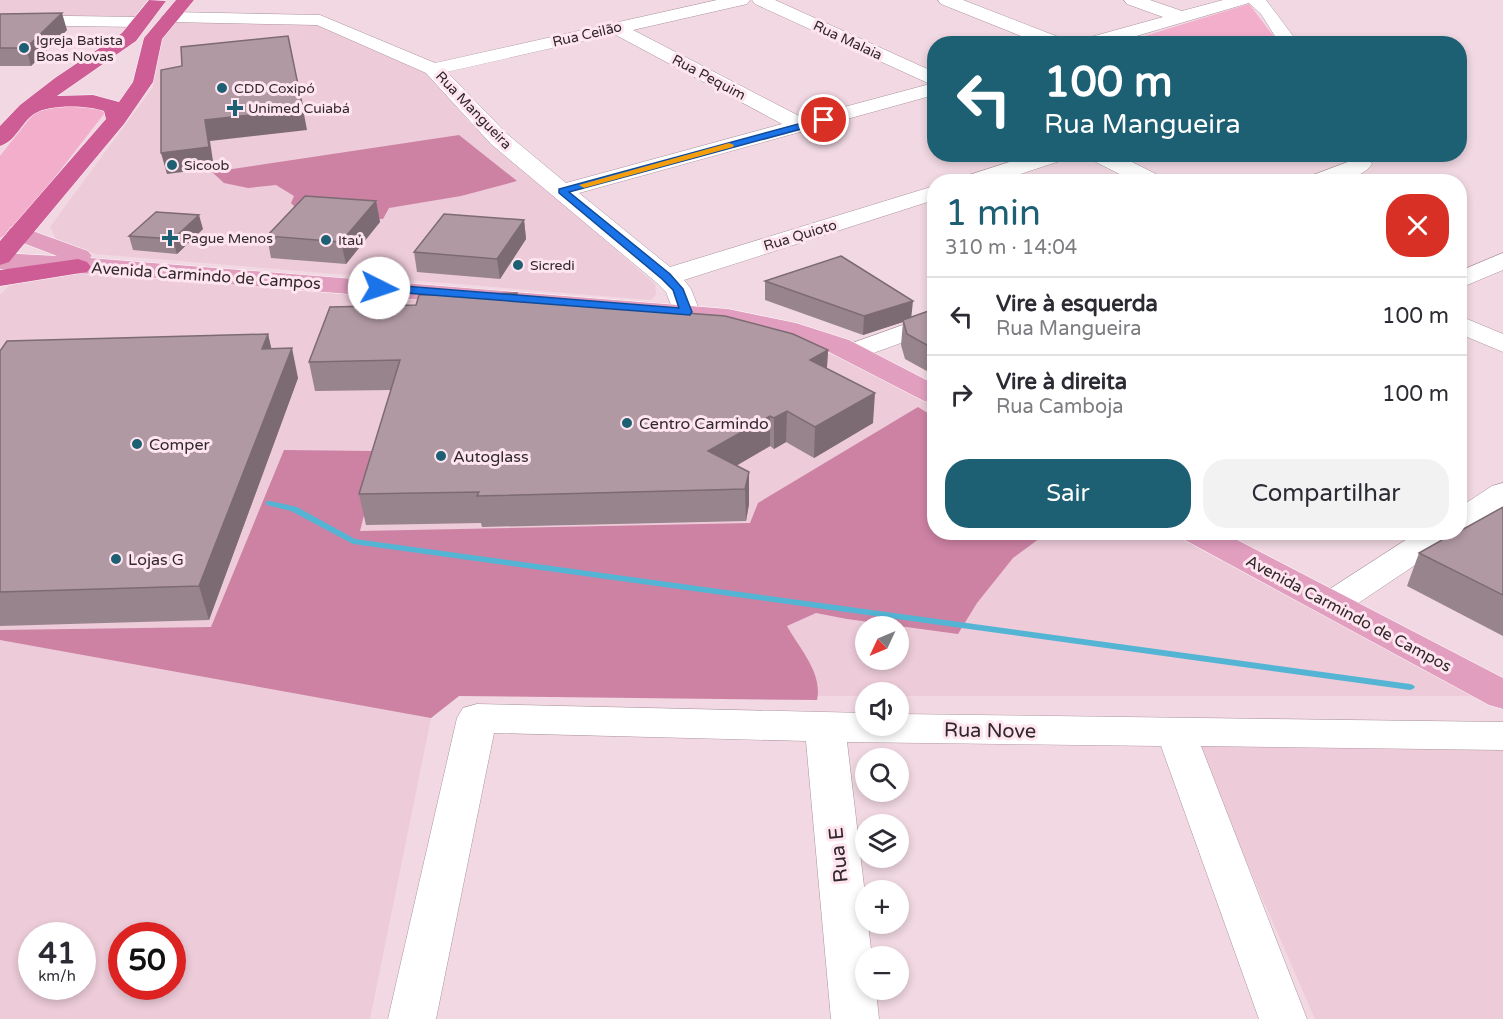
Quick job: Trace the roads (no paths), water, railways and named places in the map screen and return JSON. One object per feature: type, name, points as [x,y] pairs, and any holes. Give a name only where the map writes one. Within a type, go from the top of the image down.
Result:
[{"type":"highway","points":[[0,139],[27,109],[62,82],[129,37],[139,22],[185,0]]},
{"type":"highway","points":[[0,259],[10,237],[117,120],[143,82],[153,38],[164,9]]},
{"type":"highway","points":[[27,109],[61,101],[83,100],[113,107],[117,120]]},
{"type":"highway","points":[[0,278],[78,267]]},
{"type":"main road","points":[[10,237],[128,268]]},
{"type":"main road","name":"Avenida Carmindo de Campos","points":[[0,259],[78,267],[128,268],[686,312],[786,329],[854,352],[927,391]]},
{"type":"main road","name":"Avenida Carmindo de Campos","points":[[1210,540],[1503,695]]},
{"type":"street","name":"Rua Ceilão","points":[[433,69],[741,0]]},
{"type":"street","name":"Rua Malaia","points":[[761,0],[927,76]]},
{"type":"street","points":[[947,0],[1039,36]]},
{"type":"street","points":[[1133,0],[1183,18]]},
{"type":"street","points":[[1117,36],[1242,0]]},
{"type":"street","points":[[1256,0],[1268,11],[1285,36]]},
{"type":"street","name":"Rua Mangueira","points":[[164,9],[320,20],[433,69],[499,139],[666,277],[678,289],[686,312]]},
{"type":"street","points":[[0,20],[139,22]]},
{"type":"street","name":"Rua Pequim","points":[[616,28],[801,126]]},
{"type":"street","points":[[562,191],[927,91]]},
{"type":"street","points":[[996,174],[1033,162]]},
{"type":"street","points":[[1114,162],[1138,174]]},
{"type":"street","points":[[1329,174],[1348,162]]},
{"type":"street","name":"Rua Quioto","points":[[666,277],[927,195]]},
{"type":"street","points":[[1467,277],[1503,261]]},
{"type":"street","points":[[854,352],[927,325]]},
{"type":"street","points":[[1467,327],[1503,344]]},
{"type":"street","points":[[1467,516],[1503,493]]},
{"type":"street","points":[[1332,604],[1430,540]]},
{"type":"street","name":"Rua Nove","points":[[412,1019],[477,718],[825,727],[1503,736]]},
{"type":"street","name":"Rua E","points":[[825,727],[855,1019]]},
{"type":"street","points":[[1176,733],[1283,1019]]},
{"type":"waterway","points":[[270,503],[294,509],[353,541],[1410,687]]},
{"type":"place","name":"Igreja Batista Boas Novas","points":[[24,48]]},
{"type":"place","name":"CDD Coxipó","points":[[222,88]]},
{"type":"place","name":"Unimed Cuiabá","points":[[235,108]]},
{"type":"place","name":"Sicoob","points":[[172,165]]},
{"type":"place","name":"Pague Menos","points":[[170,238]]},
{"type":"place","name":"Itaú","points":[[326,240]]},
{"type":"place","name":"Sicredi","points":[[518,265]]},
{"type":"place","name":"Centro Carmindo","points":[[627,423]]},
{"type":"place","name":"Comper","points":[[137,444]]},
{"type":"place","name":"Autoglass","points":[[441,456]]},
{"type":"place","name":"Lojas G","points":[[116,559]]}]
